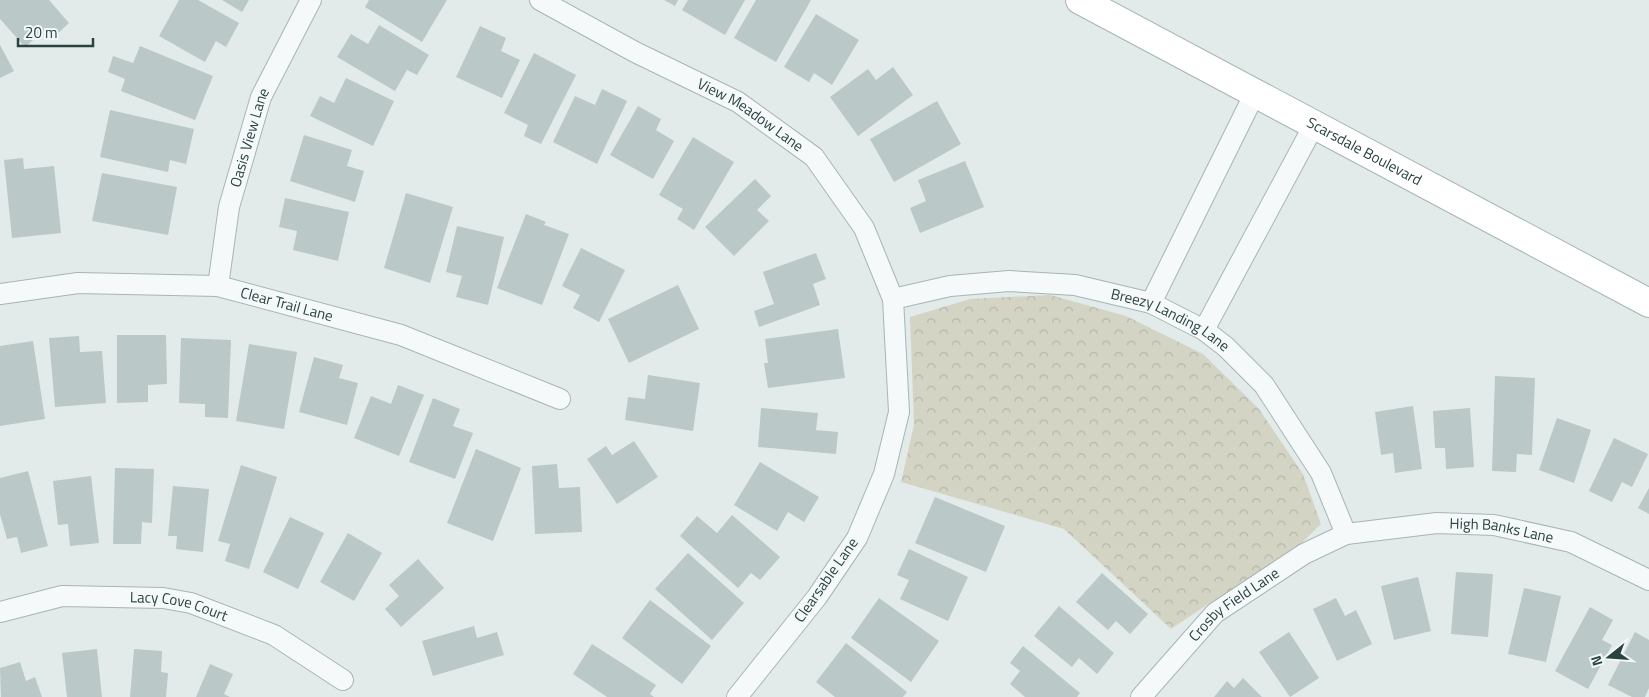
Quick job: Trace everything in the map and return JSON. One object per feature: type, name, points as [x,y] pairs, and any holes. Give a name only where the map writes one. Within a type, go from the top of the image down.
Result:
[{"type":"main road","name":"Scarsdale Boulevard","points":[[1080,0],[1649,303]]},
{"type":"street","name":"Oasis View Lane","points":[[218,286],[229,207],[261,97],[311,0]]},
{"type":"street","name":"View Meadow Lane","points":[[540,0],[635,52],[738,102],[814,157],[864,228],[893,299]]},
{"type":"street","points":[[1151,303],[1255,93]]},
{"type":"street","points":[[1204,330],[1314,125]]},
{"type":"street","name":"Breezy Landing Lane","points":[[893,299],[950,286],[1009,282],[1075,285],[1151,303],[1204,330],[1226,347],[1264,385],[1321,473],[1346,534]]},
{"type":"street","name":"Clear Trail Lane","points":[[0,294],[78,283],[218,286],[401,335],[560,399]]},
{"type":"street","name":"Clearsable Lane","points":[[737,697],[817,597],[857,538],[884,474],[899,412],[893,299]]},
{"type":"street","name":"High Banks Lane","points":[[1346,534],[1437,523],[1494,525],[1571,542],[1649,580]]},
{"type":"street","name":"Crosby Field Lane","points":[[1141,697],[1215,612],[1295,559],[1346,534]]},
{"type":"street","name":"Lacy Cove Court","points":[[0,612],[62,596],[163,598],[191,603],[274,636],[343,680]]},
{"type":"green space","points":[[1050,295],[1126,316],[1203,354],[1259,409],[1303,474],[1321,524],[1270,574],[1211,602],[1171,629],[1064,529],[901,482],[914,425],[910,317],[970,299]]},
{"type":"building","points":[[0,0],[49,0],[69,23],[55,36],[47,28],[25,47],[0,19]]},
{"type":"building","points":[[179,0],[198,0],[239,23],[226,47],[216,41],[205,62],[159,36]]},
{"type":"building","points":[[222,0],[249,0],[242,12]]},
{"type":"building","points":[[369,0],[447,0],[422,42],[365,7]]},
{"type":"building","points":[[664,0],[678,0],[675,6]]},
{"type":"building","points":[[688,0],[745,0],[725,35],[682,10]]},
{"type":"building","points":[[756,0],[811,0],[776,62],[734,38]]},
{"type":"building","points":[[816,14],[859,40],[832,85],[814,73],[809,82],[784,67]]},
{"type":"building","points":[[379,25],[429,55],[417,75],[407,70],[395,91],[337,57],[351,34],[368,44]]},
{"type":"building","points":[[480,26],[506,38],[501,51],[520,60],[502,98],[456,77]]},
{"type":"building","points":[[0,45],[14,71],[0,78]]},
{"type":"building","points":[[140,46],[213,76],[195,120],[121,91],[125,79],[108,72],[113,56],[133,63]]},
{"type":"building","points":[[534,53],[576,75],[541,144],[524,136],[528,125],[504,113]]},
{"type":"building","points":[[893,67],[913,95],[858,136],[830,97],[868,69],[876,80]]},
{"type":"building","points":[[346,78],[394,101],[373,146],[310,116],[320,96],[334,103]]},
{"type":"building","points":[[602,89],[627,101],[597,164],[553,142],[575,96],[595,105]]},
{"type":"building","points":[[937,101],[961,144],[894,182],[870,139]]},
{"type":"building","points":[[638,106],[661,119],[656,130],[674,141],[653,179],[610,155]]},
{"type":"building","points":[[110,110],[194,129],[186,164],[170,160],[168,172],[100,157]]},
{"type":"building","points":[[304,135],[352,150],[347,166],[364,171],[355,202],[290,181]]},
{"type":"building","points":[[693,137],[734,162],[694,230],[677,219],[683,209],[659,195]]},
{"type":"building","points":[[23,158],[24,169],[54,166],[61,233],[12,238],[4,160]]},
{"type":"building","points":[[965,161],[984,207],[920,233],[910,208],[926,201],[918,180]]},
{"type":"building","points":[[102,173],[177,187],[168,235],[92,221]]},
{"type":"building","points":[[755,179],[771,196],[757,210],[769,221],[734,256],[705,227]]},
{"type":"building","points":[[406,193],[453,207],[430,283],[384,268]]},
{"type":"building","points":[[285,198],[349,212],[338,261],[293,250],[297,231],[279,227]]},
{"type":"building","points":[[526,214],[546,222],[544,225],[569,234],[542,305],[497,288]]},
{"type":"building","points":[[457,226],[504,237],[488,305],[456,297],[462,276],[446,272]]},
{"type":"building","points":[[581,248],[625,270],[599,322],[573,308],[580,295],[562,286]]},
{"type":"building","points":[[816,253],[826,279],[813,284],[820,305],[759,327],[754,311],[774,304],[763,272]]},
{"type":"building","points":[[678,285],[699,329],[629,363],[608,319]]},
{"type":"building","points":[[838,329],[845,378],[768,388],[764,363],[768,363],[765,339]]},
{"type":"building","points":[[117,335],[166,335],[167,384],[148,385],[148,402],[117,403]]},
{"type":"building","points":[[79,336],[80,352],[102,351],[106,403],[55,407],[49,338]]},
{"type":"building","points":[[181,338],[231,340],[228,418],[205,417],[205,404],[179,403]]},
{"type":"building","points":[[33,341],[45,419],[0,426],[0,346]]},
{"type":"building","points":[[249,344],[297,352],[284,429],[236,421]]},
{"type":"building","points":[[314,357],[343,365],[339,378],[358,383],[347,425],[299,412]]},
{"type":"building","points":[[648,375],[700,383],[693,431],[625,420],[628,397],[645,399]]},
{"type":"building","points":[[1495,376],[1535,378],[1532,455],[1517,454],[1516,472],[1492,471]]},
{"type":"building","points":[[398,385],[424,395],[399,456],[354,438],[371,396],[391,404]]},
{"type":"building","points":[[433,398],[460,409],[453,426],[473,433],[455,479],[409,462]]},
{"type":"building","points":[[1413,406],[1422,469],[1395,473],[1393,453],[1381,455],[1375,412]]},
{"type":"building","points":[[761,408],[818,413],[816,430],[838,432],[836,454],[758,447]]},
{"type":"building","points":[[1470,408],[1474,467],[1446,469],[1445,448],[1435,448],[1433,411]]},
{"type":"building","points":[[1557,418],[1591,430],[1574,483],[1539,470]]},
{"type":"building","points":[[1614,438],[1648,454],[1632,487],[1622,482],[1612,502],[1589,491]]},
{"type":"building","points":[[634,441],[658,477],[617,504],[587,459],[606,446],[612,455]]},
{"type":"building","points":[[476,449],[521,468],[493,541],[447,523]]},
{"type":"building","points":[[760,462],[819,497],[804,522],[788,512],[777,531],[734,505]]},
{"type":"building","points":[[557,464],[559,488],[580,487],[582,532],[535,534],[532,466]]},
{"type":"building","points":[[241,465],[277,477],[249,569],[225,561],[230,544],[218,541]]},
{"type":"building","points":[[115,468],[154,469],[152,523],[142,522],[141,544],[113,544]]},
{"type":"building","points":[[28,471],[48,546],[21,553],[17,537],[7,539],[0,514],[0,478]]},
{"type":"building","points":[[91,476],[99,543],[70,546],[68,524],[58,525],[53,481]]},
{"type":"building","points":[[173,486],[209,489],[203,552],[176,549],[177,536],[168,536]]},
{"type":"building","points":[[1649,488],[1649,514],[1638,508]]},
{"type":"building","points":[[935,497],[1005,526],[986,572],[915,543]]},
{"type":"building","points":[[732,515],[780,557],[760,580],[751,573],[738,588],[680,536],[697,516],[717,533]]},
{"type":"building","points":[[290,517],[324,533],[298,589],[263,572]]},
{"type":"building","points":[[348,533],[382,553],[354,601],[320,582]]},
{"type":"building","points":[[909,549],[968,577],[948,621],[900,599],[909,580],[897,575]]},
{"type":"building","points":[[688,553],[744,603],[712,640],[655,589]]},
{"type":"building","points":[[418,559],[444,588],[401,627],[385,609],[399,596],[389,585]]},
{"type":"building","points":[[1456,572],[1493,574],[1488,637],[1451,634]]},
{"type":"building","points":[[1102,573],[1148,614],[1130,634],[1116,621],[1108,630],[1076,602]]},
{"type":"building","points":[[1418,577],[1431,631],[1394,640],[1381,586]]},
{"type":"building","points":[[1524,588],[1561,596],[1546,662],[1508,654]]},
{"type":"building","points":[[879,598],[939,641],[911,682],[851,638]]},
{"type":"building","points":[[1336,598],[1345,616],[1356,610],[1372,644],[1337,661],[1313,609]]},
{"type":"building","points":[[650,600],[711,646],[682,684],[622,638]]},
{"type":"building","points":[[1059,606],[1114,653],[1097,674],[1079,658],[1072,667],[1034,636]]},
{"type":"building","points":[[1590,607],[1613,620],[1602,640],[1612,645],[1588,689],[1555,671]]},
{"type":"building","points":[[474,626],[477,638],[497,632],[504,655],[433,676],[422,641]]},
{"type":"building","points":[[1289,632],[1319,678],[1290,697],[1259,652]]},
{"type":"building","points":[[1635,632],[1649,640],[1649,688],[1645,697],[1632,697],[1608,685]]},
{"type":"building","points":[[846,643],[907,692],[903,697],[835,697],[816,682]]},
{"type":"building","points":[[592,644],[656,685],[650,694],[654,697],[607,697],[573,674]]},
{"type":"building","points":[[1023,646],[1080,693],[1077,697],[1025,697],[1010,684],[1020,671],[1010,663]]},
{"type":"building","points":[[97,649],[102,697],[67,697],[62,653]]},
{"type":"building","points":[[134,649],[162,651],[161,672],[168,673],[166,697],[130,697]]},
{"type":"building","points":[[20,662],[26,681],[35,677],[42,697],[1,697],[0,668]]},
{"type":"building","points":[[210,664],[233,674],[224,694],[230,697],[196,697]]},
{"type":"building","points":[[1243,678],[1262,697],[1214,697],[1227,681],[1234,688]]}]
